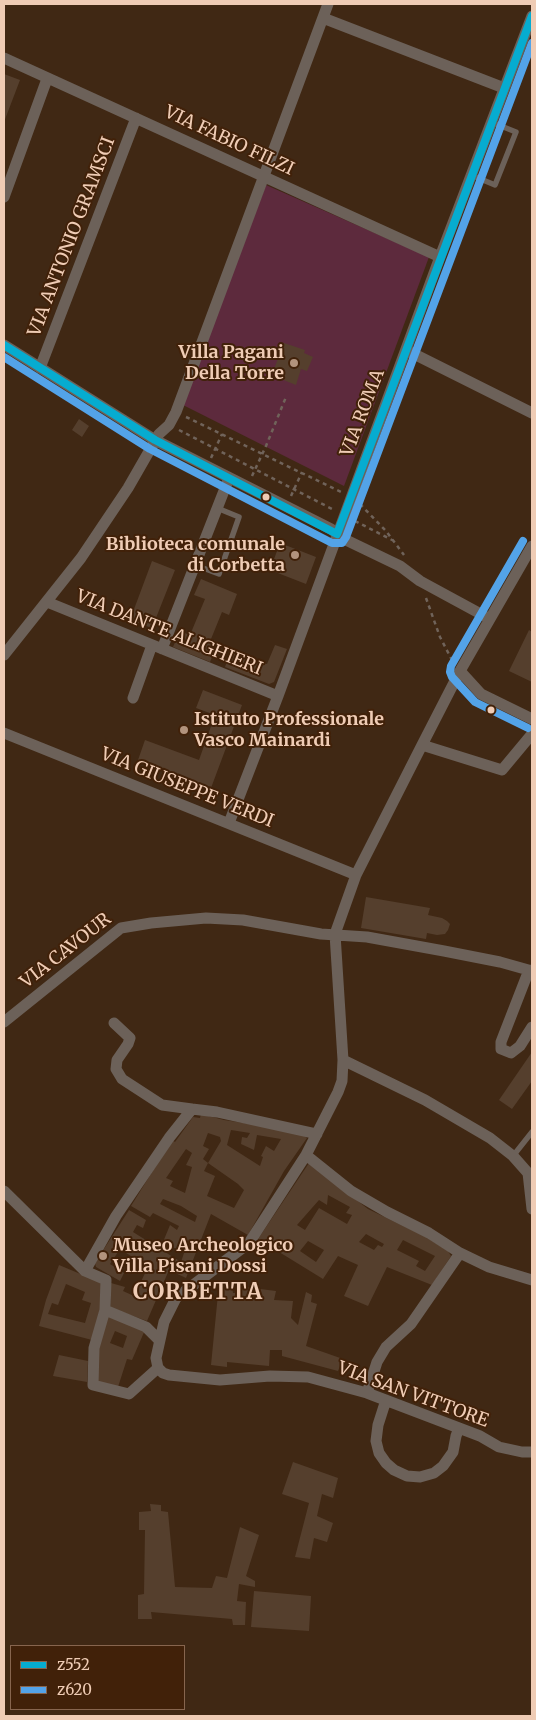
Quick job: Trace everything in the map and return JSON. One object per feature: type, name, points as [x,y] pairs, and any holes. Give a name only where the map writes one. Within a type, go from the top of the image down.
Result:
[{"type":"street","points":[[4,655],[81,558],[128,488],[155,440],[169,425],[176,412],[328,4]]},
{"type":"street","name":"VIA ROMA","points":[[229,823],[532,16]]},
{"type":"street","points":[[323,18],[504,88]]},
{"type":"street","name":"VIA FABIO FILZI","points":[[4,58],[440,257]]},
{"type":"street","points":[[4,197],[47,79]]},
{"type":"street","name":"VIA ANTONIO GRAMSCI","points":[[40,368],[136,118]]},
{"type":"street","points":[[4,345],[155,440],[286,506],[346,540],[400,566],[416,577],[490,618]]},
{"type":"street","points":[[406,350],[532,413]]},
{"type":"street","points":[[133,698],[195,565],[229,478]]},
{"type":"street","points":[[4,1192],[85,1271],[106,1280],[105,1310],[94,1348],[93,1385],[129,1394],[158,1368],[156,1358],[159,1340],[164,1322],[176,1298],[249,1243],[306,1155],[317,1134],[342,1081],[343,1060],[335,934],[356,875],[460,671],[532,546]]},
{"type":"street","name":"VIA DANTE ALIGHIERI","points":[[47,602],[278,696]]},
{"type":"street","points":[[460,671],[481,694],[532,719]]},
{"type":"street","name":"VIA GIUSEPPE VERDI","points":[[4,733],[356,875]]},
{"type":"street","points":[[422,745],[502,770],[532,734]]},
{"type":"street","name":"VIA CAVOUR","points":[[4,1022],[121,928],[151,923],[206,918],[243,920],[322,934],[367,937],[500,962],[531,971]]},
{"type":"street","points":[[531,971],[501,1042],[501,1049],[511,1053],[520,1046],[532,1027]]},
{"type":"street","points":[[114,1023],[130,1038],[117,1060],[116,1069],[122,1079],[162,1106],[226,1114],[317,1134]]},
{"type":"street","points":[[343,1060],[425,1100],[490,1138],[513,1156],[528,1173],[532,1209]]},
{"type":"street","points":[[85,1271],[116,1216],[169,1138],[192,1109]]},
{"type":"street","points":[[306,1155],[351,1191],[460,1253],[489,1267],[532,1280]]},
{"type":"street","points":[[367,1393],[377,1362],[386,1346],[411,1324],[460,1253]]},
{"type":"street","points":[[105,1310],[146,1327],[159,1340]]},
{"type":"street","name":"VIA SAN VITTORE","points":[[158,1368],[169,1375],[220,1380],[270,1376],[308,1377],[367,1393],[480,1436],[499,1447],[532,1452]]},
{"type":"street","points":[[386,1400],[378,1425],[376,1441],[379,1453],[394,1470],[408,1476],[420,1477],[434,1473],[443,1466],[453,1452],[459,1428]]},
{"type":"lane","points":[[471,175],[495,185],[516,132],[491,122]]},
{"type":"lane","points":[[195,565],[219,574],[239,517],[217,508]]},
{"type":"lane","points":[[513,1156],[532,1132]]},
{"type":"path","points":[[247,487],[263,454],[286,397]]},
{"type":"path","points":[[176,412],[302,472],[358,502],[395,542],[407,559],[445,648],[460,671]]},
{"type":"path","points":[[169,425],[395,542]]},
{"type":"path","points":[[207,467],[222,434]]},
{"type":"path","points":[[286,506],[302,472]]},
{"type":"shaded area","points":[[266,185],[429,257],[344,486],[183,405]]},
{"type":"building","points":[[4,74],[20,80],[4,122]]},
{"type":"building","name":"Villa Pagani Della Torre","points":[[284,343],[305,350],[304,353],[313,357],[307,371],[301,369],[296,385],[281,379],[284,372],[274,369]]},
{"type":"building","points":[[79,419],[89,426],[82,437],[72,430]]},
{"type":"building","points":[[280,543],[316,557],[306,584],[270,570]]},
{"type":"building","points":[[152,561],[175,570],[152,628],[130,620]]},
{"type":"building","points":[[201,579],[237,594],[229,615],[222,612],[211,639],[218,642],[210,662],[173,647],[180,631],[190,635],[205,599],[194,595]]},
{"type":"building","points":[[529,630],[532,632],[532,682],[509,671]]},
{"type":"building","points":[[275,645],[287,649],[274,682],[269,684],[225,667],[231,650],[267,664]]},
{"type":"building","points":[[203,690],[242,705],[211,788],[138,760],[145,740],[199,760],[215,715],[196,708]]},
{"type":"building","points":[[366,897],[430,908],[428,915],[447,921],[450,924],[448,930],[445,934],[427,933],[426,939],[361,928]]},
{"type":"building","points":[[532,1052],[532,1081],[512,1109],[499,1100]]},
{"type":"building","points":[[201,1114],[224,1120],[297,1131],[307,1138],[284,1171],[248,1235],[211,1214],[186,1278],[169,1270],[147,1321],[111,1308],[111,1283],[125,1287],[123,1291],[134,1296],[148,1267],[120,1249],[110,1264],[124,1273],[120,1281],[96,1267],[95,1263],[129,1210],[146,1220],[143,1228],[137,1225],[133,1232],[181,1262],[184,1253],[163,1242],[170,1225],[177,1230],[179,1226],[153,1213],[150,1217],[131,1206],[172,1140],[175,1142],[193,1117],[200,1118]],"holes":[[[231,1130],[250,1133],[247,1138],[242,1137],[241,1144],[254,1150],[257,1135],[281,1139],[274,1151],[266,1146],[261,1156],[263,1157],[260,1166],[227,1145]],[[208,1133],[220,1137],[221,1141],[208,1163],[203,1159],[209,1149],[203,1146]],[[186,1149],[192,1153],[186,1165],[192,1167],[185,1193],[170,1186],[173,1181],[166,1178]],[[208,1163],[244,1190],[234,1208],[207,1196],[215,1176],[204,1171]],[[163,1199],[181,1206],[197,1216],[195,1222],[160,1204]]]},
{"type":"building","points":[[309,1163],[368,1209],[426,1237],[448,1251],[451,1256],[432,1285],[387,1267],[368,1306],[344,1296],[358,1265],[338,1256],[323,1279],[258,1239]],"holes":[[[328,1195],[350,1207],[346,1213],[352,1215],[347,1224],[319,1208],[305,1230],[297,1225],[319,1200],[327,1205]],[[366,1234],[384,1244],[382,1247],[378,1245],[374,1250],[359,1242]],[[403,1240],[435,1256],[425,1271],[416,1266],[419,1261],[397,1250]],[[308,1241],[324,1250],[316,1262],[300,1251]]]},
{"type":"building","points":[[59,1265],[102,1283],[104,1294],[92,1340],[39,1326]],"holes":[[[66,1284],[85,1292],[82,1300],[91,1303],[85,1323],[48,1314],[52,1303],[58,1305]]]},
{"type":"building","points":[[229,1284],[232,1287],[233,1293],[236,1293],[237,1286],[276,1291],[274,1300],[293,1301],[291,1318],[298,1325],[306,1292],[312,1295],[311,1302],[317,1304],[306,1346],[343,1359],[338,1371],[282,1356],[282,1350],[270,1350],[269,1366],[227,1362],[227,1367],[211,1365],[218,1294],[221,1294],[222,1288]]},
{"type":"building","points":[[107,1316],[145,1330],[132,1360],[127,1359],[118,1387],[98,1383],[98,1349]],"holes":[[[115,1331],[127,1336],[123,1348],[110,1343]]]},
{"type":"building","points":[[59,1355],[88,1361],[87,1382],[53,1376]]},
{"type":"building","points":[[293,1462],[338,1478],[333,1498],[322,1494],[317,1516],[333,1523],[327,1542],[314,1538],[310,1559],[295,1557],[309,1503],[282,1494]]},
{"type":"building","points":[[150,1504],[161,1505],[161,1511],[168,1512],[175,1587],[212,1588],[216,1576],[227,1578],[240,1527],[259,1535],[246,1576],[255,1581],[255,1587],[239,1584],[237,1601],[246,1602],[245,1625],[233,1625],[232,1619],[151,1612],[152,1619],[138,1619],[138,1595],[144,1594],[145,1530],[139,1530],[139,1512],[151,1511]]},
{"type":"building","points":[[254,1591],[311,1596],[309,1631],[251,1627]]},
{"type":"transit line","name":"z552","points":[[337,534],[532,16]]},
{"type":"transit line","name":"z620","points":[[4,357],[150,449],[332,543],[342,543],[346,537],[532,43]]},
{"type":"transit line","name":"z552","points":[[4,345],[155,440],[337,534]]},
{"type":"transit line","name":"z620","points":[[523,541],[451,666],[450,672],[452,677],[475,702],[528,728]]},
{"type":"place","name":"Villa Pagani Della Torre","points":[[294,363]]},
{"type":"place","name":"Biblioteca comunale di Corbetta","points":[[295,555]]},
{"type":"place","name":"Istituto Professionale Vasco Mainardi","points":[[184,730]]},
{"type":"place","name":"Museo Archeologico Villa Pisani Dossi","points":[[103,1256]]},
{"type":"district","name":"CORBETTA","points":[[198,1293]]}]
